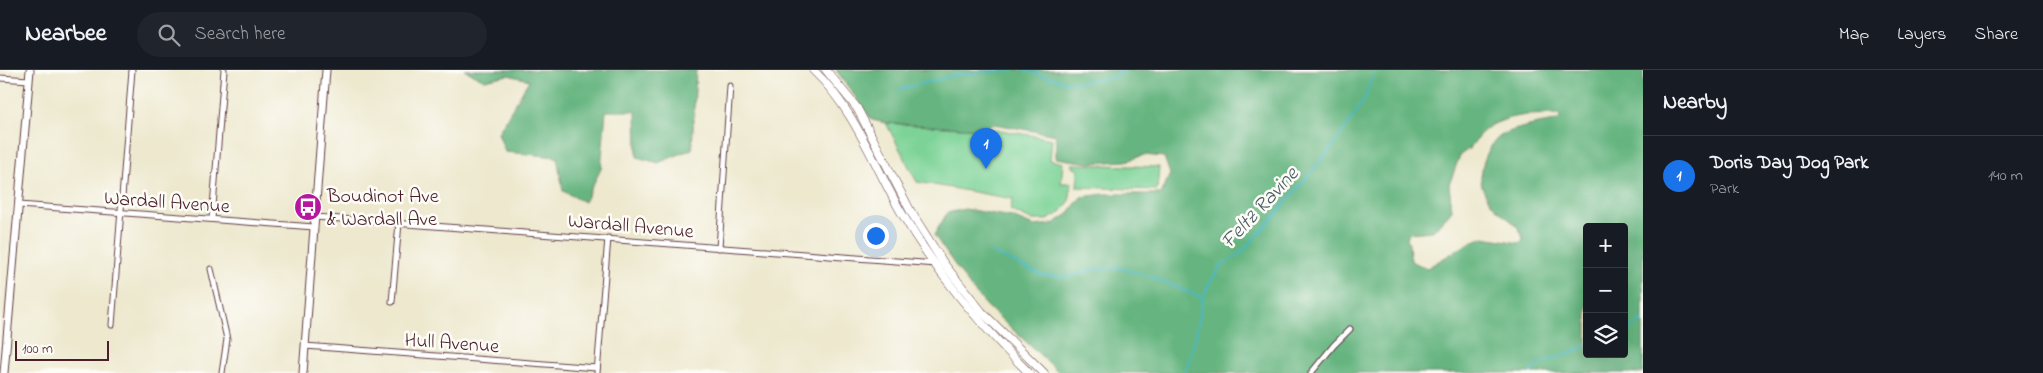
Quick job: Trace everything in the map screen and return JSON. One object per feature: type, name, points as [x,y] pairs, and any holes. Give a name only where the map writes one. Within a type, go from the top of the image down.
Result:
[{"type":"main road","points":[[813,70],[838,99],[854,122],[900,211],[933,264],[977,320],[1029,373]]},
{"type":"main road","points":[[826,70],[857,108],[911,212],[944,264],[982,312],[1044,373]]},
{"type":"street","points":[[4,373],[30,70]]},
{"type":"street","points":[[112,325],[132,70]]},
{"type":"street","points":[[212,219],[224,70]]},
{"type":"street","points":[[303,373],[326,70]]},
{"type":"street","points":[[0,78],[29,80]]},
{"type":"street","points":[[719,248],[730,86]]},
{"type":"street","name":"Wardall Avenue","points":[[19,205],[314,227]]},
{"type":"street","name":"Wardall Avenue","points":[[315,217],[944,264]]},
{"type":"street","points":[[392,302],[398,223]]},
{"type":"street","points":[[597,371],[608,238]]},
{"type":"street","points":[[211,269],[227,339],[222,373]]},
{"type":"street","points":[[1311,373],[1350,329]]},
{"type":"street","name":"Hull Avenue","points":[[305,346],[597,371]]},
{"type":"green space","points":[[464,70],[696,70],[692,149],[658,163],[637,157],[636,111],[606,111],[601,169],[584,202],[563,191],[557,157],[505,152],[498,133],[529,80],[508,75],[485,80]]},
{"type":"green space","points":[[836,70],[1643,70],[1643,373],[1060,373],[988,307],[971,288],[934,235],[947,213],[965,209],[1012,217],[1034,226],[1053,224],[1067,215],[1081,197],[1104,194],[1161,194],[1170,174],[1164,157],[1144,155],[1126,161],[1089,163],[1056,158],[1056,135],[994,124],[980,129],[886,123],[872,120]],"holes":[[[1557,114],[1560,117],[1559,120],[1520,128],[1499,137],[1489,150],[1482,168],[1481,183],[1485,194],[1494,206],[1519,230],[1523,240],[1519,243],[1484,237],[1471,242],[1427,268],[1412,262],[1407,238],[1409,233],[1433,231],[1452,210],[1449,185],[1460,155],[1470,148],[1480,134],[1491,125],[1509,118],[1526,115]]]},
{"type":"green space","points":[[886,123],[1007,131],[1052,139],[1050,160],[1063,163],[1061,183],[1072,183],[1069,202],[1060,213],[1047,220],[1031,220],[1010,210],[1013,199],[917,182]]},
{"type":"green space","points":[[1072,164],[1159,167],[1157,190],[1077,187],[1078,170],[1072,167]]},
{"type":"waterway","points":[[900,89],[961,74],[1014,70]]},
{"type":"waterway","points":[[1024,70],[1070,83],[1109,78],[1126,70]]},
{"type":"waterway","name":"Feltz Ravine","points":[[1185,373],[1196,336],[1203,298],[1209,284],[1220,267],[1240,254],[1274,217],[1336,142],[1364,100],[1375,70]]},
{"type":"waterway","points":[[992,253],[1042,275],[1066,277],[1096,269],[1119,268],[1149,276],[1203,298]]},
{"type":"waterway","points":[[1628,330],[1643,320]]},
{"type":"waterway","points":[[1530,373],[1537,365],[1583,348]]},
{"type":"place","name":"Doris Day Dog Park","points":[[986,169]]},
{"type":"place","name":"Boudinot Ave & Wardall Ave","points":[[308,207]]}]
